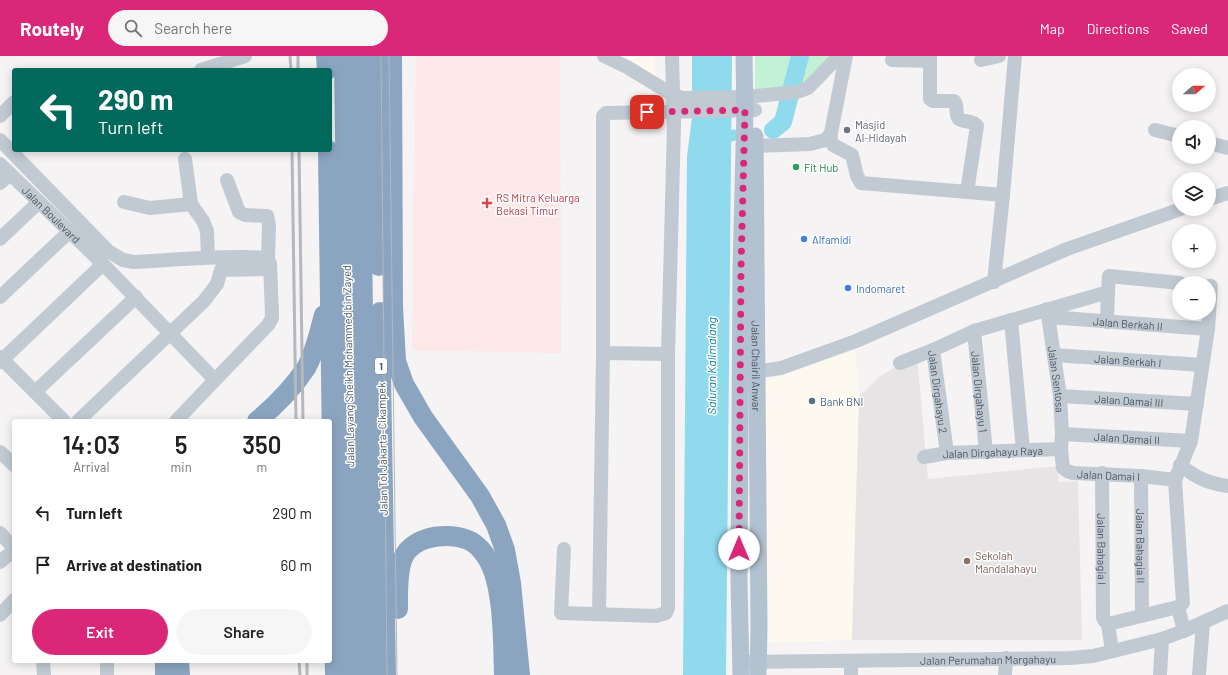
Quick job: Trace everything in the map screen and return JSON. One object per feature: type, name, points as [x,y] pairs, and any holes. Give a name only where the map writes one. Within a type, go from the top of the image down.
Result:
[{"type":"highway","points":[[326,56],[327,68]]},
{"type":"highway","name":"Jalan Layang Sheikh Mohammed bin Zayed","points":[[344,56],[352,675]]},
{"type":"highway","name":"Jalan Layang Sheikh Mohammed bin Zayed","points":[[360,56],[367,675]]},
{"type":"highway","name":"Jalan Tol Jakarta–Cikampek","points":[[376,56],[386,675]]},
{"type":"highway","points":[[392,56],[393,299],[396,361],[404,384],[423,418],[480,496],[496,525],[505,550],[511,583],[520,675]]},
{"type":"highway","points":[[328,152],[330,419]]},
{"type":"highway","points":[[259,419],[284,395],[306,368],[321,328],[330,294]]},
{"type":"highway","points":[[397,675],[398,591],[402,558],[410,547],[421,540],[446,536],[471,542],[476,545],[488,558],[496,578],[501,607],[504,675]]},
{"type":"highway","points":[[332,586],[335,675]]},
{"type":"highway","points":[[165,663],[165,675]]},
{"type":"highway","points":[[179,663],[180,675]]},
{"type":"main road","name":"Jalan Chairil Anwar","points":[[741,668],[739,581],[748,373],[755,146],[748,102],[744,56]]},
{"type":"main road","name":"Jalan Chairil Anwar","points":[[755,56],[748,102],[741,268],[748,373],[758,669]]},
{"type":"street","points":[[604,56],[627,67],[678,97],[748,102]]},
{"type":"street","points":[[564,549],[562,613],[656,616],[665,614],[668,608],[668,354],[674,111],[678,97],[672,56]]},
{"type":"street","points":[[599,614],[603,353],[603,116],[606,113],[689,111],[748,102],[797,92],[808,88],[838,56]]},
{"type":"street","points":[[846,56],[841,76],[831,140],[833,145],[852,155],[857,176],[861,183],[1003,195]]},
{"type":"street","points":[[981,60],[1000,56]]},
{"type":"street","points":[[994,282],[1016,56]]},
{"type":"street","points":[[892,60],[930,59],[930,99],[933,101],[954,101],[959,118],[961,120],[974,122],[977,126],[967,192]]},
{"type":"street","points":[[205,64],[239,62]]},
{"type":"street","points":[[823,72],[841,76]]},
{"type":"street","points":[[0,116],[12,104]]},
{"type":"street","points":[[1155,130],[1172,134]]},
{"type":"street","points":[[755,146],[810,144],[825,140],[831,134]]},
{"type":"street","points":[[0,140],[108,251],[123,260],[134,262],[208,257],[262,258],[269,264]]},
{"type":"street","points":[[1216,145],[1228,148]]},
{"type":"street","points":[[185,159],[191,204],[203,221],[207,231],[208,257]]},
{"type":"street","name":"Jalan Boulevard","points":[[0,164],[5,178],[39,202],[70,231],[136,297],[215,380]]},
{"type":"street","points":[[178,419],[268,325],[272,314],[269,264],[269,225],[267,216],[245,215],[239,212],[227,180]]},
{"type":"street","points":[[1216,197],[1228,193]]},
{"type":"street","points":[[0,239],[39,202]]},
{"type":"street","points":[[124,202],[150,208],[191,204]]},
{"type":"street","points":[[748,373],[781,368],[856,341],[1067,249],[1172,212]]},
{"type":"street","points":[[0,297],[70,231]]},
{"type":"street","points":[[62,419],[1,359],[103,264]]},
{"type":"street","points":[[80,419],[204,301],[217,284],[220,270],[269,264]]},
{"type":"street","points":[[1107,322],[1109,276],[1172,282]]},
{"type":"street","name":"Jalan Dirgahayu 2","points":[[947,453],[933,350],[974,331],[1011,320],[1048,313],[1108,292]]},
{"type":"street","points":[[35,392],[136,297]]},
{"type":"street","name":"Jalan Berkah II","points":[[1048,313],[1107,322],[1208,329]]},
{"type":"street","name":"Jalan Sentosa","points":[[1048,313],[1060,396],[1062,434],[1061,449]]},
{"type":"street","points":[[1011,320],[1023,450]]},
{"type":"street","points":[[1108,624],[1178,607],[1182,605],[1184,600],[1175,480],[1191,441],[1208,320]]},
{"type":"street","name":"Jalan Dirgahayu 1","points":[[974,331],[986,452]]},
{"type":"street","points":[[900,363],[933,350]]},
{"type":"street","points":[[603,353],[668,354]]},
{"type":"street","name":"Jalan Berkah I","points":[[1054,355],[1202,365]]},
{"type":"street","name":"Jalan Damai III","points":[[1060,396],[1197,404]]},
{"type":"street","name":"Jalan Damai II","points":[[1062,434],[1191,441]]},
{"type":"street","name":"Jalan Dirgahayu Raya","points":[[924,457],[947,453],[1061,449]]},
{"type":"street","name":"Jalan Damai I","points":[[1061,449],[1062,466],[1064,470],[1073,473],[1102,473],[1175,480]]},
{"type":"street","points":[[0,452],[12,464]]},
{"type":"street","points":[[1180,465],[1197,478],[1228,486]]},
{"type":"street","name":"Jalan Bahagia I","points":[[1102,473],[1103,617],[1105,622],[1108,624],[1112,651]]},
{"type":"street","name":"Jalan Bahagia II","points":[[1141,476],[1142,616]]},
{"type":"street","points":[[0,533],[12,547]]},
{"type":"street","points":[[0,562],[12,551]]},
{"type":"street","points":[[0,615],[12,602]]},
{"type":"street","points":[[1178,607],[1184,631]]},
{"type":"street","name":"Jalan Perumahan Margahayu","points":[[741,668],[851,668],[1006,658],[1070,658],[1093,656],[1162,639],[1203,623],[1228,611]]},
{"type":"street","points":[[1199,675],[1203,623]]},
{"type":"street","points":[[1160,675],[1162,639]]},
{"type":"street","points":[[1005,675],[1006,658]]},
{"type":"street","points":[[43,663],[44,675]]},
{"type":"street","points":[[107,663],[107,675]]},
{"type":"shaded area","name":"RS Mitra Keluarga Bekasi Timur","points":[[416,56],[560,56],[561,353],[412,350]]},
{"type":"shaded area","points":[[618,56],[655,56],[655,77]]},
{"type":"shaded area","points":[[855,350],[859,397],[852,640],[764,643],[766,381]]},
{"type":"shaded area","name":"Sekolah Mandalahayu","points":[[917,355],[928,479],[1057,466],[1059,482],[1078,481],[1082,640],[852,640],[859,397],[880,376]]},
{"type":"green space","points":[[755,56],[839,56],[808,88],[755,96]]},
{"type":"water","name":"Saluran Kalimalang","points":[[692,56],[732,56],[726,675],[683,675],[687,156],[692,118]]},
{"type":"waterway","points":[[773,130],[783,122],[800,56]]},
{"type":"tram line","points":[[381,56],[387,675]]},
{"type":"tram line","points":[[389,56],[397,675]]},
{"type":"railway","points":[[290,56],[291,68]]},
{"type":"railway","points":[[298,56],[298,68]]},
{"type":"railway","points":[[292,152],[296,419]]},
{"type":"railway","points":[[299,152],[303,419]]},
{"type":"railway","points":[[299,663],[300,675]]},
{"type":"railway","points":[[307,663],[307,675]]},
{"type":"place","name":"Masjid Al-Hidayah","points":[[847,130]]},
{"type":"place","name":"Fit Hub","points":[[796,167]]},
{"type":"place","name":"RS Mitra Keluarga Bekasi Timur","points":[[487,203]]},
{"type":"place","name":"Alfamidi","points":[[804,239]]},
{"type":"place","name":"Indomaret","points":[[848,288]]},
{"type":"place","name":"Bank BNI","points":[[812,401]]},
{"type":"place","name":"Sekolah Mandalahayu","points":[[967,561]]},
{"type":"route","points":[[647,112],[745,110],[741,268],[739,549]]}]
